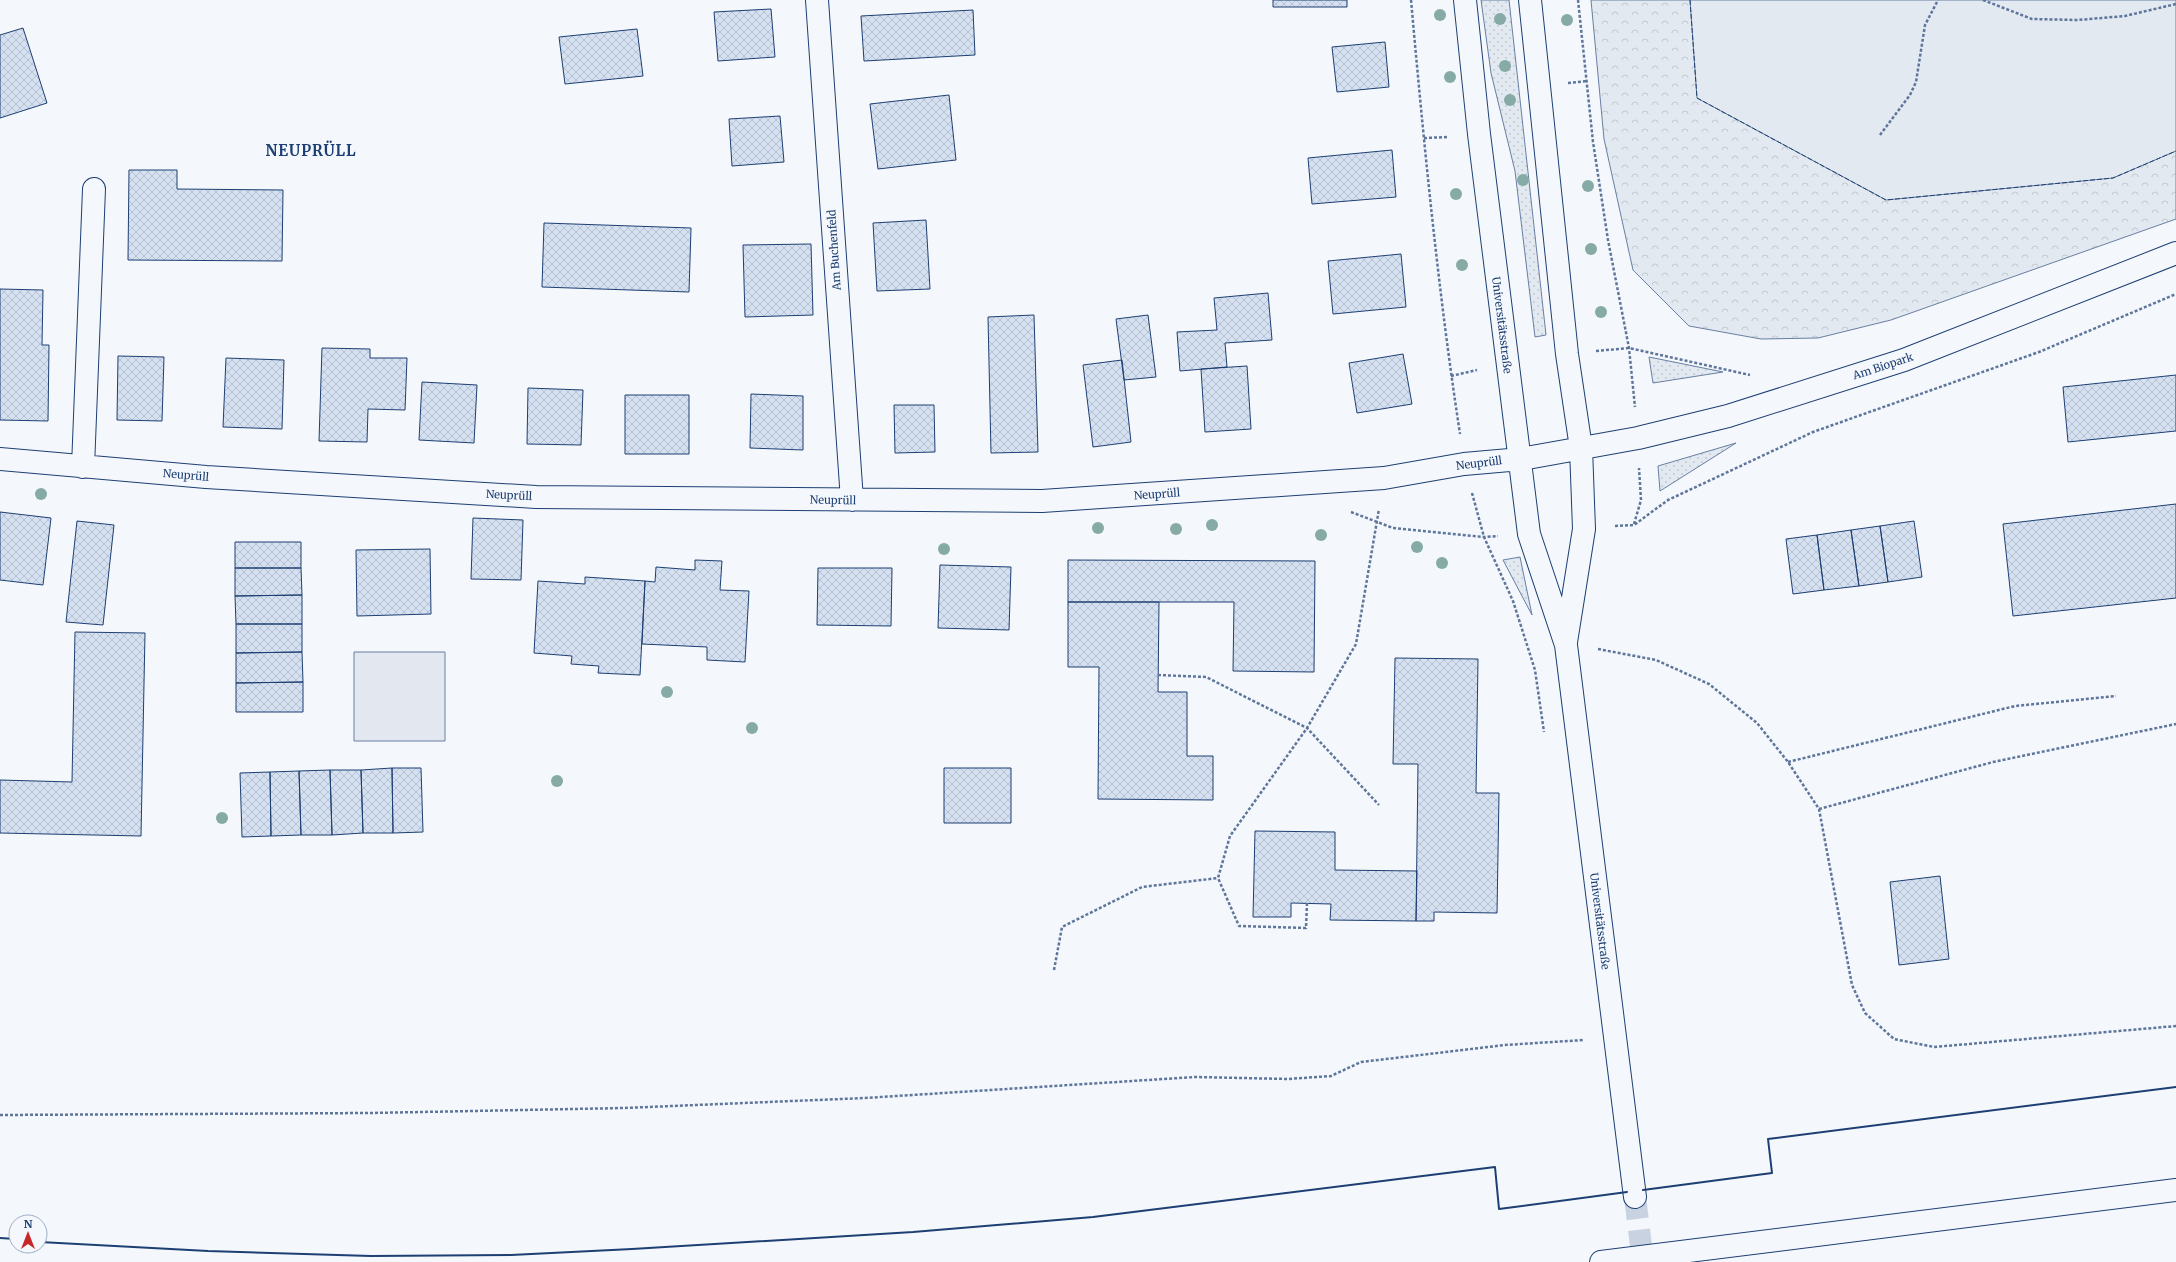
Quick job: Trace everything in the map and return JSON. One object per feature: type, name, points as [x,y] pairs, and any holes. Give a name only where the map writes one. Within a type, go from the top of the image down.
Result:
[{"type":"main road","name":"Am Buchenfeld","points":[[817,0],[852,500]]},
{"type":"main road","name":"Universitätsstraße","points":[[1465,0],[1480,142],[1521,459],[1529,534],[1566,645],[1635,1197]]},
{"type":"main road","name":"Universitätsstraße","points":[[1530,0],[1567,354],[1581,448],[1584,529],[1566,645]]},
{"type":"main road","points":[[83,467],[94,189]]},
{"type":"main road","name":"Am Biopark","points":[[1581,448],[1638,438],[1728,416],[1904,360],[2176,253]]},
{"type":"main road","name":"Neuprüll","points":[[0,460],[206,477],[536,496],[1042,501],[1384,478],[1464,464],[1521,459],[1581,448]]},
{"type":"main road","points":[[1601,1262],[2176,1190]]},
{"type":"path","points":[[1411,0],[1424,138],[1451,376],[1464,464],[1484,537],[1514,600],[1535,670],[1544,733]]},
{"type":"path","points":[[1578,0],[1593,142],[1608,240],[1629,348],[1638,438],[1641,500],[1634,524],[1668,500],[1813,432],[2039,352],[2176,294]]},
{"type":"path","points":[[1880,135],[1910,95],[1916,82],[1925,25],[1938,0]]},
{"type":"path","points":[[1983,0],[2032,18],[2077,20],[2125,16],[2176,4]]},
{"type":"path","points":[[1424,138],[1456,136]]},
{"type":"path","points":[[1629,348],[1758,377]]},
{"type":"path","points":[[1307,903],[1306,928],[1239,926],[1218,878],[1230,836],[1307,728],[1356,644],[1384,478]]},
{"type":"path","points":[[1349,512],[1393,528],[1484,537]]},
{"type":"path","points":[[1566,645],[1609,650],[1656,660],[1709,684],[1757,723],[1788,762],[1819,809],[1852,986],[1865,1014],[1894,1039],[1934,1047],[2176,1026]]},
{"type":"path","points":[[1158,675],[1206,676],[1307,728],[1379,805]]},
{"type":"path","points":[[1788,762],[2015,706],[2116,696]]},
{"type":"path","points":[[1819,809],[1992,762],[2176,724]]},
{"type":"path","points":[[1054,970],[1062,926],[1142,887],[1218,878]]},
{"type":"path","points":[[0,1115],[363,1113],[624,1108],[865,1098],[1195,1077],[1288,1078],[1331,1076],[1361,1062],[1505,1045],[1615,1038]]},
{"type":"green space","points":[[1481,0],[1509,0],[1546,335],[1535,337],[1515,171],[1491,73]]},
{"type":"green space","points":[[1591,0],[1889,0],[2176,16],[2176,219],[1891,320],[1818,338],[1761,339],[1689,326],[1633,270],[1604,139]]},
{"type":"green space","points":[[1690,0],[2176,0],[2176,151],[2113,178],[1886,200],[1697,98]]},
{"type":"green space","points":[[1649,357],[1723,372],[1653,383]]},
{"type":"green space","points":[[1736,443],[1660,491],[1658,466]]},
{"type":"green space","points":[[1520,557],[1532,615],[1503,560]]},
{"type":"shaded area","points":[[354,652],[445,652],[445,741],[354,741]]},
{"type":"building","points":[[1273,0],[1347,0],[1347,7],[1273,7]]},
{"type":"building","points":[[771,9],[775,57],[718,61],[714,12]]},
{"type":"building","points":[[973,10],[975,55],[864,61],[861,16]]},
{"type":"building","points":[[23,28],[47,103],[0,118],[0,35]]},
{"type":"building","points":[[637,29],[643,76],[565,84],[559,37]]},
{"type":"building","points":[[1385,42],[1389,87],[1337,92],[1332,47]]},
{"type":"building","points":[[949,95],[956,160],[878,169],[870,104]]},
{"type":"building","points":[[780,116],[784,162],[732,166],[729,119]]},
{"type":"building","points":[[1392,150],[1396,197],[1312,204],[1308,158]]},
{"type":"building","points":[[129,170],[177,170],[177,189],[283,190],[282,261],[128,260]]},
{"type":"building","points":[[926,220],[930,289],[877,291],[873,223]]},
{"type":"building","points":[[544,223],[691,228],[689,292],[542,287]]},
{"type":"building","points":[[811,244],[813,315],[745,317],[743,245]]},
{"type":"building","points":[[1401,254],[1406,307],[1333,314],[1328,261]]},
{"type":"building","points":[[0,289],[43,290],[42,345],[49,345],[48,421],[0,420]]},
{"type":"building","points":[[1268,293],[1272,340],[1225,343],[1227,367],[1180,371],[1177,332],[1217,330],[1214,298]]},
{"type":"building","points":[[1034,315],[1038,452],[991,453],[988,317]]},
{"type":"building","points":[[1148,315],[1156,377],[1124,380],[1116,319]]},
{"type":"building","points":[[322,348],[370,349],[370,358],[407,358],[405,410],[368,409],[367,442],[319,441]]},
{"type":"building","points":[[1403,354],[1412,404],[1357,413],[1349,363]]},
{"type":"building","points":[[118,356],[164,357],[162,421],[117,420]]},
{"type":"building","points":[[226,358],[284,360],[282,429],[223,427]]},
{"type":"building","points":[[1122,360],[1131,442],[1093,447],[1083,365]]},
{"type":"building","points":[[1247,366],[1251,429],[1205,432],[1201,369]]},
{"type":"building","points":[[2176,375],[2176,431],[2068,442],[2063,387]]},
{"type":"building","points":[[422,382],[477,385],[474,443],[419,440]]},
{"type":"building","points":[[528,388],[583,390],[581,445],[527,444]]},
{"type":"building","points":[[751,394],[803,396],[803,450],[750,448]]},
{"type":"building","points":[[625,395],[689,395],[689,454],[625,454]]},
{"type":"building","points":[[894,405],[934,405],[935,452],[895,453]]},
{"type":"building","points":[[2176,504],[2176,598],[2013,616],[2003,524]]},
{"type":"building","points":[[0,512],[51,518],[43,585],[0,580]]},
{"type":"building","points":[[473,518],[523,520],[521,580],[471,579]]},
{"type":"building","points":[[77,521],[114,525],[103,625],[66,622]]},
{"type":"building","points":[[1914,521],[1922,577],[1888,582],[1880,526]]},
{"type":"building","points":[[1880,526],[1888,582],[1859,586],[1851,530]]},
{"type":"building","points":[[1851,530],[1859,586],[1824,590],[1817,535]]},
{"type":"building","points":[[1817,535],[1824,590],[1793,594],[1786,539]]},
{"type":"building","points":[[235,542],[301,542],[301,568],[235,568]]},
{"type":"building","points":[[430,549],[431,614],[357,616],[356,550]]},
{"type":"building","points":[[695,560],[722,561],[720,590],[749,591],[745,662],[707,660],[707,647],[642,644],[645,581],[655,582],[656,567],[695,570]]},
{"type":"building","points":[[1068,560],[1315,561],[1314,672],[1233,671],[1234,602],[1068,602]]},
{"type":"building","points":[[940,565],[1011,567],[1009,630],[938,628]]},
{"type":"building","points":[[235,568],[301,568],[302,595],[235,596]]},
{"type":"building","points":[[818,568],[892,568],[891,626],[817,625]]},
{"type":"building","points":[[585,577],[645,581],[640,675],[598,673],[599,666],[571,664],[572,656],[534,653],[538,581],[585,584]]},
{"type":"building","points":[[302,595],[302,624],[236,624],[235,596]]},
{"type":"building","points":[[1068,602],[1159,602],[1158,692],[1187,692],[1187,756],[1213,756],[1213,800],[1098,799],[1099,667],[1068,667]]},
{"type":"building","points":[[236,624],[302,624],[302,652],[236,653]]},
{"type":"building","points":[[75,632],[145,633],[141,836],[0,833],[0,780],[72,782]]},
{"type":"building","points":[[302,652],[303,682],[236,683],[236,653]]},
{"type":"building","points":[[1395,658],[1478,659],[1476,793],[1499,793],[1497,913],[1434,912],[1434,921],[1416,921],[1418,764],[1393,764]]},
{"type":"building","points":[[303,682],[303,712],[236,712],[236,683]]},
{"type":"building","points":[[392,768],[421,768],[423,832],[393,833]]},
{"type":"building","points":[[392,768],[393,833],[363,833],[361,770]]},
{"type":"building","points":[[944,768],[1011,768],[1011,823],[944,823]]},
{"type":"building","points":[[330,770],[361,770],[363,833],[332,835]]},
{"type":"building","points":[[330,770],[332,835],[301,835],[299,771]]},
{"type":"building","points":[[299,771],[301,835],[271,836],[270,772]]},
{"type":"building","points":[[270,772],[271,836],[242,837],[240,773]]},
{"type":"building","points":[[1255,831],[1335,832],[1335,870],[1417,871],[1416,921],[1330,920],[1331,904],[1291,903],[1291,917],[1253,917]]},
{"type":"building","points":[[1940,876],[1949,959],[1899,965],[1890,882]]},
{"type":"tunnel","points":[[1635,1197],[1643,1262]]},
{"type":"fence","points":[[1690,0],[1697,98],[1886,200],[2113,178],[2176,151]]},
{"type":"wall","points":[[1643,1190],[1772,1173],[1768,1139],[2176,1087]]},
{"type":"wall","points":[[48,1242],[208,1251],[371,1256],[511,1255],[632,1249],[913,1232],[1093,1217],[1495,1167],[1499,1209],[1627,1192]]},
{"type":"wall","points":[[0,1238],[8,1238]]},
{"type":"district","name":"NEUPRÜLL","points":[[311,151]]}]
